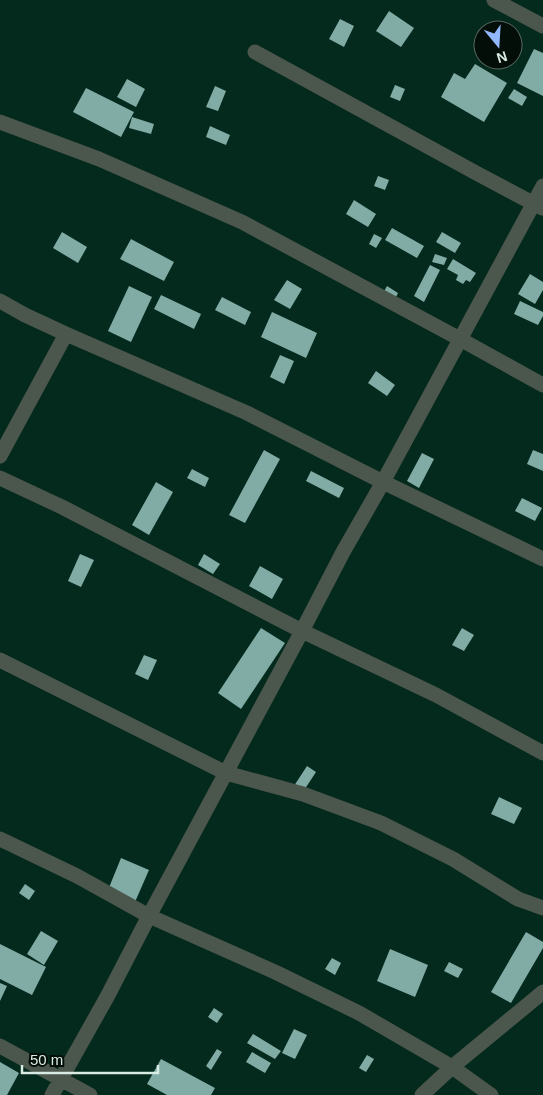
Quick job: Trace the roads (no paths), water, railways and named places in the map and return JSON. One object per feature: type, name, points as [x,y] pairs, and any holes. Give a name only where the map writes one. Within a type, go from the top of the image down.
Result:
[{"type":"street","points":[[494,0],[543,26]]},
{"type":"street","points":[[255,52],[538,206]]},
{"type":"street","points":[[0,122],[99,159],[242,222],[543,385]]},
{"type":"street","points":[[52,1095],[107,997],[343,552],[460,339],[538,206],[543,186]]},
{"type":"street","points":[[0,301],[66,334],[247,413],[383,482],[543,559]]},
{"type":"street","points":[[0,456],[66,334]]},
{"type":"street","points":[[0,478],[62,507],[302,632],[436,695],[543,753]]},
{"type":"street","points":[[0,660],[226,773],[303,794],[381,822],[453,860],[518,899],[543,908]]},
{"type":"street","points":[[0,840],[78,876],[149,916],[359,1012],[452,1068],[489,1095]]},
{"type":"street","points":[[422,1095],[543,992]]},
{"type":"street","points":[[0,1046],[90,1095]]}]
